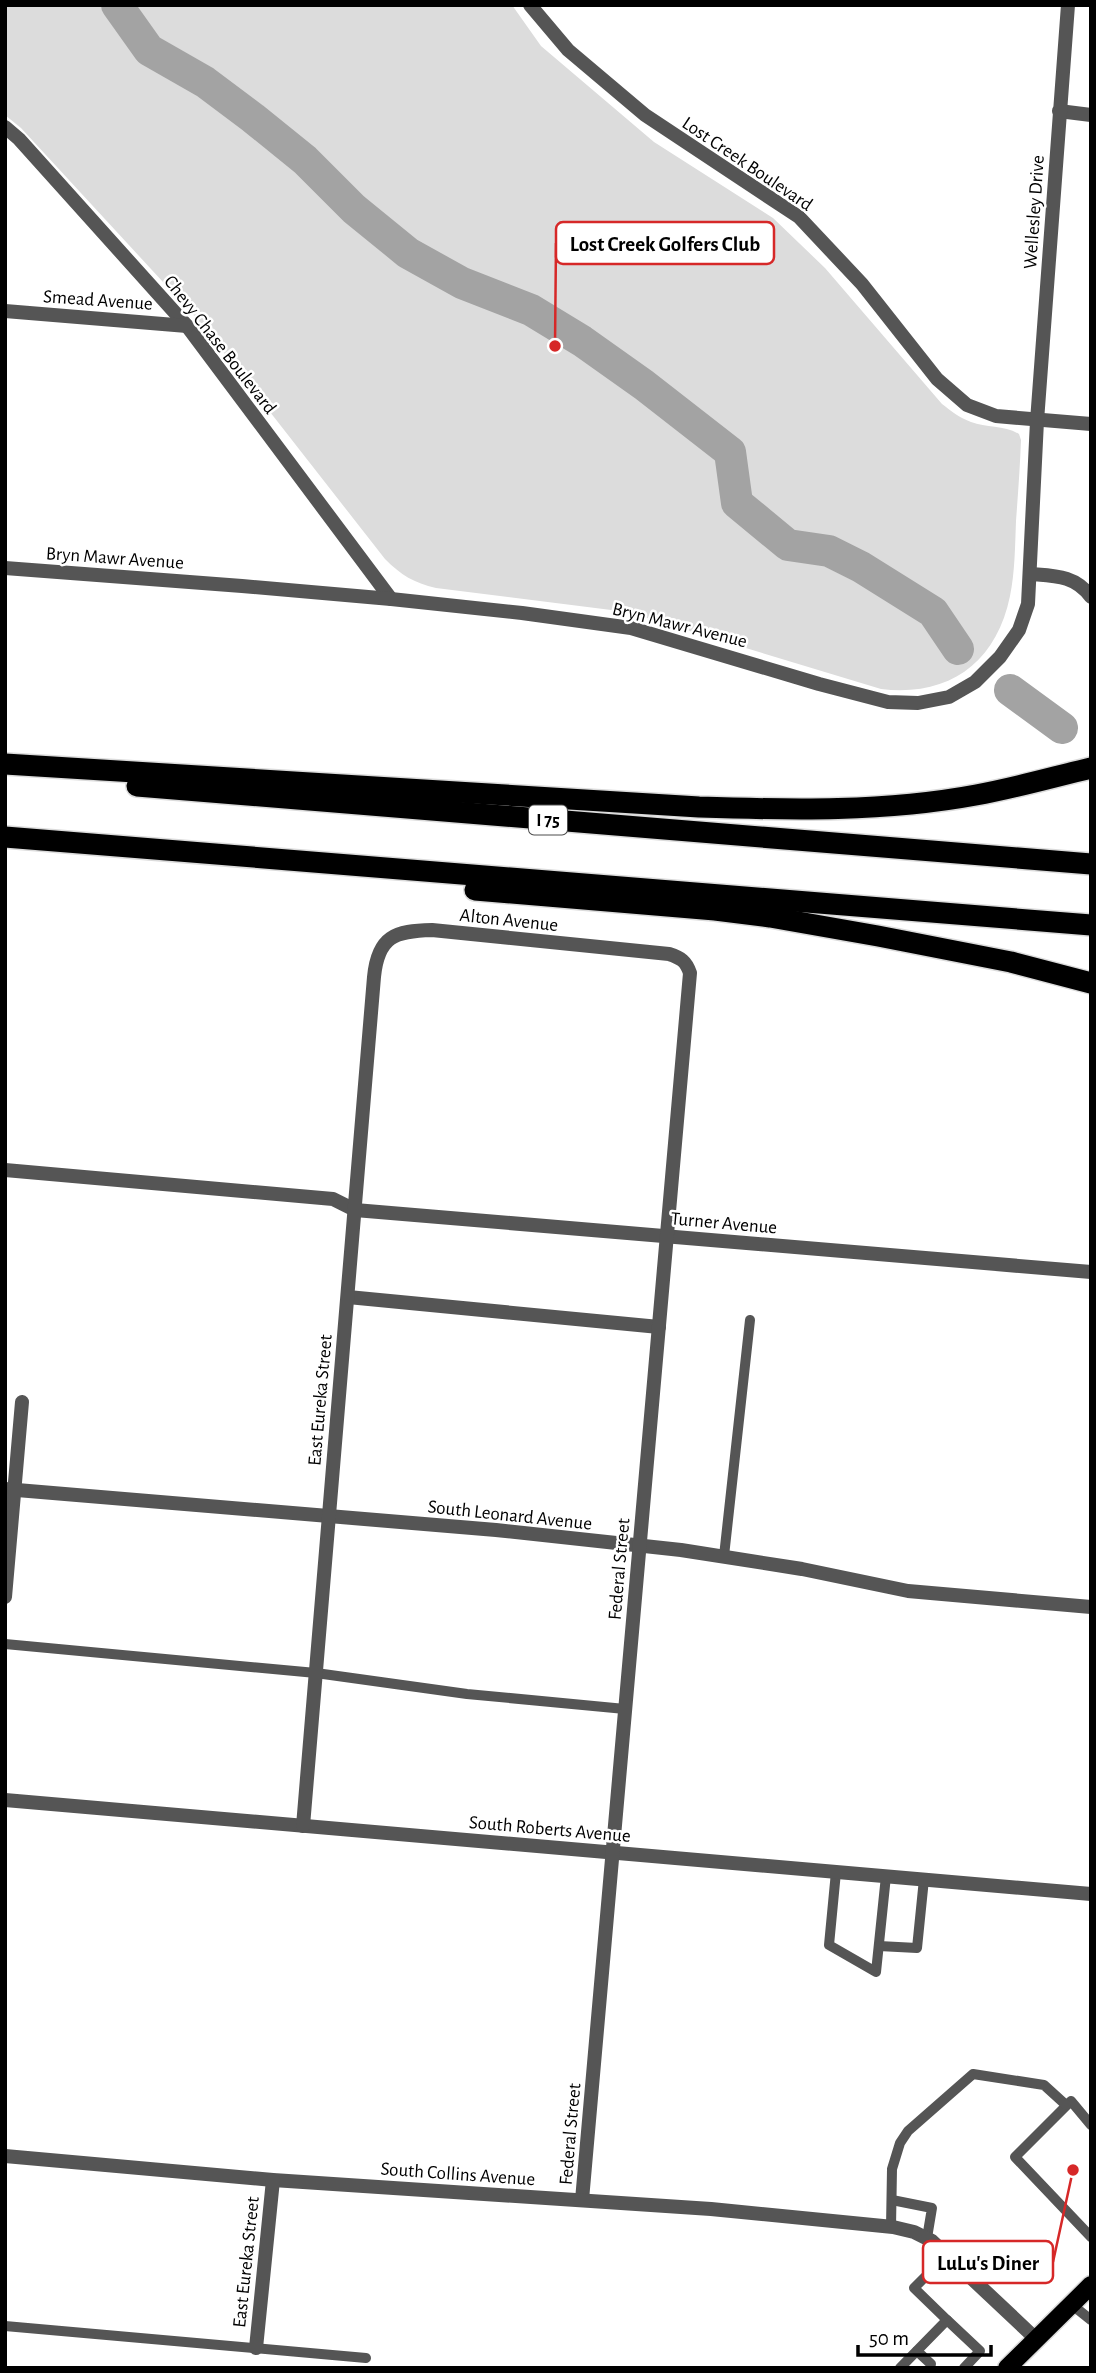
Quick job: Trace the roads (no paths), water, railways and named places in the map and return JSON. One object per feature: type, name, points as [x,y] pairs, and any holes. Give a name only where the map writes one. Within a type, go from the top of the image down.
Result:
[{"type":"highway","points":[[5,764],[646,804],[796,809],[942,800],[976,795],[1091,768]]},
{"type":"highway","name":"I 75","points":[[5,776],[1091,864]]},
{"type":"highway","points":[[5,837],[1091,925]]},
{"type":"highway","points":[[278,859],[287,866],[361,880],[770,917],[998,959],[1091,984]]},
{"type":"main road","points":[[1007,2368],[1091,2285]]},
{"type":"street","name":"Lost Creek Boulevard","points":[[530,5],[568,50],[645,115],[799,217],[862,284],[937,379],[967,405],[996,416],[1091,424]]},
{"type":"street","name":"Wellesley Drive","points":[[1037,421],[1068,5]]},
{"type":"street","points":[[1059,111],[1091,115]]},
{"type":"street","name":"Chevy Chase Boulevard","points":[[5,127],[19,139],[187,326],[391,599]]},
{"type":"street","name":"Smead Avenue","points":[[5,312],[187,326]]},
{"type":"street","name":"Bryn Mawr Avenue","points":[[5,568],[391,599],[631,628],[843,691],[888,702],[918,703],[948,697],[975,682],[1000,657],[1019,630],[1028,604],[1037,421]]},
{"type":"street","points":[[1030,574],[1066,577],[1083,586],[1091,597]]},
{"type":"street","name":"Alton Avenue","points":[[374,977],[378,955],[383,945],[391,936],[410,931],[432,930],[669,954]]},
{"type":"street","name":"Federal Street","points":[[582,2200],[690,973],[687,963],[669,954]]},
{"type":"street","name":"East Eureka Street","points":[[303,1826],[374,977]]},
{"type":"street","name":"Turner Avenue","points":[[5,1170],[333,1199],[355,1210],[1091,1272]]},
{"type":"street","points":[[348,1297],[659,1327]]},
{"type":"street","points":[[5,1597],[10,1490],[22,1402]]},
{"type":"street","name":"South Leonard Avenue","points":[[10,1490],[496,1530],[724,1556],[908,1591],[1091,1607]]},
{"type":"street","name":"South Roberts Avenue","points":[[5,1800],[1091,1894]]},
{"type":"street","name":"South Collins Avenue","points":[[5,2156],[273,2180],[824,2219],[891,2227],[927,2238],[1035,2338]]},
{"type":"street","name":"East Eureka Street","points":[[256,2348],[273,2180]]},
{"type":"lane","points":[[724,1556],[750,1320]]},
{"type":"lane","points":[[5,1644],[316,1673],[467,1694],[625,1709]]},
{"type":"lane","points":[[836,1872],[829,1945],[876,1972],[886,1876]]},
{"type":"lane","points":[[879,1945],[917,1948],[924,1879]]},
{"type":"lane","points":[[891,2227],[892,2169],[900,2143],[908,2131],[973,2074],[1044,2085],[1066,2105]]},
{"type":"lane","points":[[1091,2125],[1071,2101],[1015,2157],[1091,2236]]},
{"type":"lane","points":[[892,2200],[932,2208],[927,2238]]},
{"type":"lane","points":[[947,2255],[914,2288],[980,2351],[964,2368]]},
{"type":"lane","points":[[1071,2304],[1091,2320]]},
{"type":"lane","points":[[900,2368],[947,2320]]},
{"type":"lane","points":[[5,2326],[366,2358]]},
{"type":"lane","points":[[916,2351],[930,2364]]},
{"type":"waterway","points":[[117,5],[149,50],[205,82],[253,118],[305,160],[354,209],[408,253],[462,283],[531,310],[582,341],[730,452],[737,503],[788,545],[829,551],[861,567],[933,612],[958,649]]},
{"type":"waterway","points":[[1010,690],[1062,728]]},
{"type":"place","name":"Lost Creek Golfers Club","points":[[555,346]]},
{"type":"place","name":"LuLu's Diner","points":[[1073,2170]]}]
